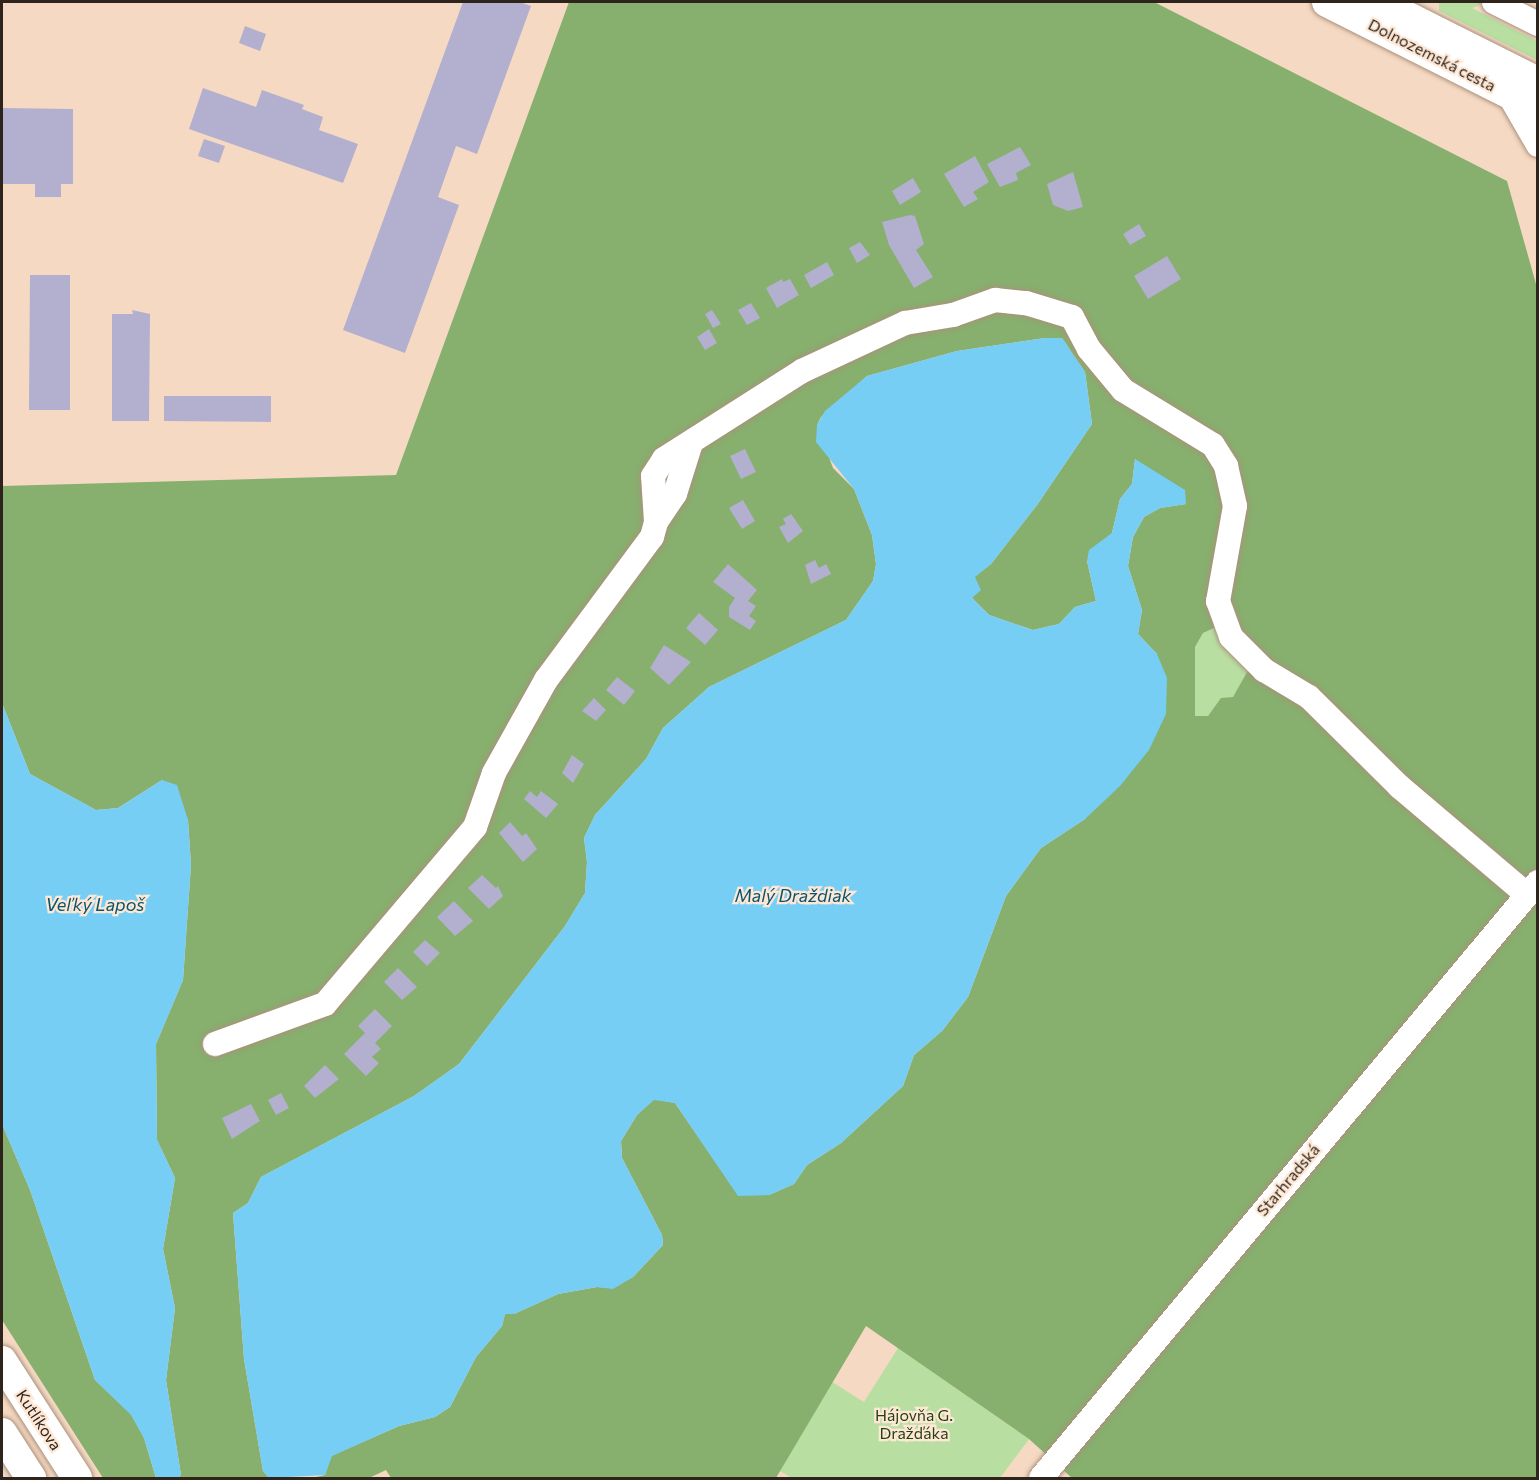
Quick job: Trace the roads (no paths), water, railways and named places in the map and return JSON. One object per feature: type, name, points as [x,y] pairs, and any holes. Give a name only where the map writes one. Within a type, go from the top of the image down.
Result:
[{"type":"main road","name":"Dolnozemská cesta","points":[[1327,2],[1538,108]]},
{"type":"main road","name":"Dolnozemská cesta","points":[[1378,2],[1538,82]]},
{"type":"main road","name":"Kutlíkova","points":[[2,1361],[77,1479]]},
{"type":"main road","points":[[2,1433],[31,1479]]},
{"type":"street","points":[[1494,2],[1538,24]]},
{"type":"street","points":[[1508,93],[1538,145]]},
{"type":"street","points":[[215,1044],[325,1004],[475,827],[494,773],[546,680],[640,557],[656,522],[653,476],[664,459],[802,370],[905,323],[953,315],[995,300],[1026,303],[1072,317],[1089,349],[1123,390],[1213,445],[1226,466],[1235,506],[1218,601],[1231,637],[1264,670],[1309,697],[1400,787],[1532,888]]},
{"type":"street","name":"Starhradská","points":[[1041,1479],[1532,888]]},
{"type":"water","name":"Malý Draždiak","points":[[1045,338],[1062,338],[1085,372],[1092,424],[1037,505],[991,564],[975,577],[981,590],[972,598],[989,615],[1033,630],[1059,624],[1075,607],[1096,601],[1087,561],[1089,550],[1112,533],[1120,499],[1132,484],[1135,459],[1185,490],[1186,504],[1160,508],[1144,517],[1133,537],[1128,566],[1142,610],[1138,634],[1157,654],[1167,678],[1166,714],[1149,750],[1120,786],[1085,819],[1041,848],[1006,896],[968,997],[942,1031],[914,1055],[903,1086],[841,1143],[807,1165],[794,1184],[769,1195],[738,1196],[675,1103],[654,1100],[637,1115],[621,1141],[622,1158],[662,1235],[663,1245],[633,1277],[613,1289],[597,1287],[558,1294],[514,1314],[505,1314],[502,1326],[476,1357],[450,1407],[435,1417],[399,1426],[332,1456],[325,1475],[269,1478],[263,1471],[244,1359],[233,1213],[248,1203],[261,1177],[414,1096],[459,1064],[565,926],[585,893],[587,862],[584,838],[595,815],[646,759],[663,728],[709,687],[846,620],[873,581],[876,564],[872,535],[854,489],[816,442],[817,425],[825,411],[867,376],[957,351]]},
{"type":"water","name":"Veľký Lapoš","points":[[2,703],[30,774],[96,810],[118,808],[162,780],[177,785],[188,820],[191,865],[183,980],[156,1044],[157,1140],[175,1178],[163,1249],[175,1308],[166,1380],[181,1475],[178,1478],[156,1478],[144,1438],[131,1415],[95,1380],[30,1190],[2,1124]]},
{"type":"park label","name":"Hájovňa G. Dražďáka","points":[[914,1424]]}]
